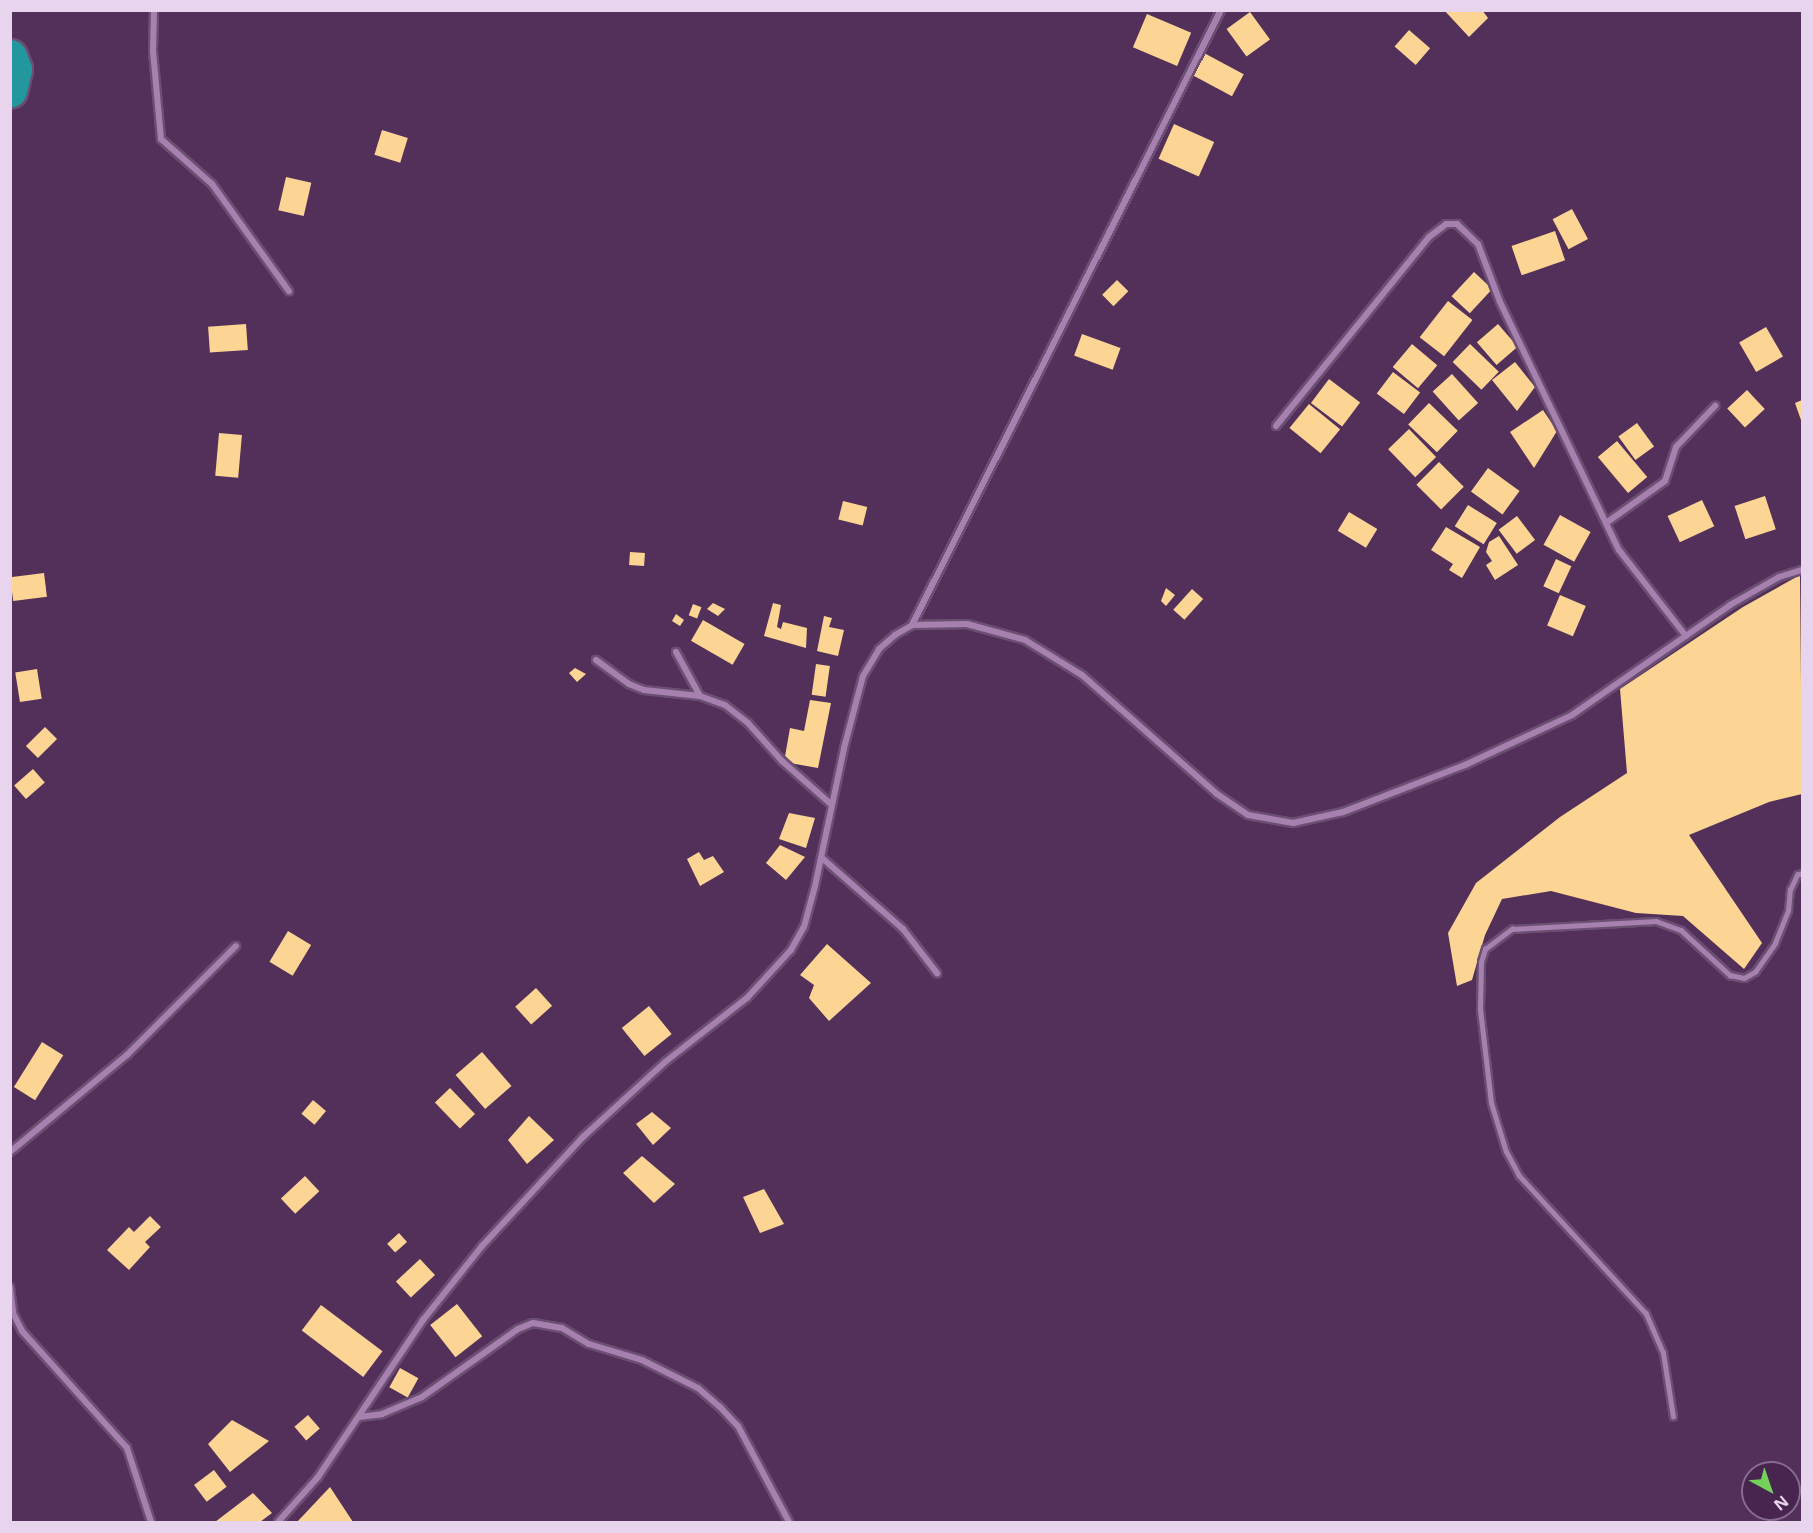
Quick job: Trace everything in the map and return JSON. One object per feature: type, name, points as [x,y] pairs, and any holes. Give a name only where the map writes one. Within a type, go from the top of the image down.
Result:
[{"type":"highway","points":[[10,56],[15,69],[10,90]]},
{"type":"street","points":[[154,10],[153,51],[161,139],[212,184],[289,291]]},
{"type":"street","points":[[278,1522],[318,1477],[430,1311],[482,1246],[583,1137],[665,1062],[771,976],[804,927],[822,858],[831,804],[863,676],[879,649],[912,625],[1221,10]]},
{"type":"street","points":[[1276,426],[1429,237],[1452,223],[1466,230],[1478,244],[1500,302],[1629,567],[1686,636]]},
{"type":"street","points":[[1606,523],[1665,481],[1677,447],[1715,406]]},
{"type":"street","points":[[912,625],[967,624],[1025,640],[1082,675],[1240,810],[1248,815],[1293,823],[1343,812],[1465,765],[1572,715],[1686,636],[1779,577],[1803,570]]},
{"type":"street","points":[[676,652],[700,696]]},
{"type":"street","points":[[596,660],[629,684],[644,690],[700,696],[737,713],[782,761],[831,804]]},
{"type":"street","points":[[822,858],[903,929],[937,973]]},
{"type":"street","points":[[10,1152],[128,1055],[236,946]]},
{"type":"street","points":[[10,1287],[13,1313],[22,1331],[127,1448],[140,1496],[151,1522]]},
{"type":"street","points":[[359,1417],[382,1414],[422,1398],[518,1329],[533,1323],[562,1328],[589,1344],[642,1360],[698,1388],[738,1426],[789,1522]]},
{"type":"lane","points":[[1673,1417],[1663,1353],[1646,1314],[1519,1176],[1506,1152],[1491,1103],[1480,1009],[1480,962],[1485,949],[1512,929],[1656,921],[1681,930],[1730,975],[1744,978],[1755,972],[1775,943],[1788,911],[1790,890],[1797,875],[1803,873]]},
{"type":"building","points":[[1444,10],[1482,10],[1488,18],[1469,37]]},
{"type":"building","points":[[1250,12],[1270,40],[1247,57],[1227,29]]},
{"type":"building","points":[[1147,14],[1191,33],[1177,66],[1133,47]]},
{"type":"building","points":[[1409,30],[1430,48],[1416,65],[1395,47]]},
{"type":"building","points":[[1204,53],[1244,74],[1232,96],[1192,75]]},
{"type":"building","points":[[1174,124],[1214,142],[1199,177],[1159,159]]},
{"type":"building","points":[[382,130],[408,138],[400,163],[374,155]]},
{"type":"building","points":[[286,177],[311,183],[304,216],[278,210]]},
{"type":"building","points":[[1572,209],[1588,239],[1569,249],[1553,219]]},
{"type":"building","points":[[1555,231],[1565,260],[1522,275],[1512,246]]},
{"type":"building","points":[[1474,272],[1492,289],[1470,313],[1451,296]]},
{"type":"building","points":[[1117,280],[1128,291],[1113,306],[1102,295]]},
{"type":"building","points":[[1448,301],[1472,320],[1444,356],[1420,337]]},
{"type":"building","points":[[246,324],[248,350],[210,353],[208,327]]},
{"type":"building","points":[[1498,324],[1518,347],[1497,365],[1477,342]]},
{"type":"building","points":[[1766,327],[1783,356],[1756,372],[1739,342]]},
{"type":"building","points":[[1082,334],[1121,348],[1113,370],[1074,356]]},
{"type":"building","points":[[1412,344],[1437,365],[1418,388],[1393,367]]},
{"type":"building","points":[[1470,344],[1499,372],[1481,390],[1453,362]]},
{"type":"building","points":[[1515,362],[1535,387],[1517,411],[1492,380]]},
{"type":"building","points":[[1393,372],[1420,392],[1404,414],[1377,394]]},
{"type":"building","points":[[1452,374],[1478,403],[1459,420],[1433,391]]},
{"type":"building","points":[[1329,379],[1360,402],[1342,426],[1311,403]]},
{"type":"building","points":[[1747,390],[1765,409],[1745,427],[1727,408]]},
{"type":"building","points":[[1802,400],[1802,423],[1795,403]]},
{"type":"building","points":[[1429,403],[1458,431],[1437,452],[1408,425]]},
{"type":"building","points":[[1309,404],[1340,429],[1321,453],[1289,428]]},
{"type":"building","points":[[1543,410],[1557,431],[1534,468],[1510,432]]},
{"type":"building","points":[[1637,423],[1654,446],[1635,460],[1618,437]]},
{"type":"building","points":[[1409,429],[1436,457],[1415,477],[1388,449]]},
{"type":"building","points":[[219,433],[242,435],[238,478],[215,476]]},
{"type":"building","points":[[1617,441],[1647,477],[1628,493],[1598,457]]},
{"type":"building","points":[[1439,462],[1464,487],[1441,509],[1416,485]]},
{"type":"building","points":[[1488,468],[1520,491],[1503,514],[1471,491]]},
{"type":"building","points":[[1765,496],[1776,529],[1745,539],[1735,506]]},
{"type":"building","points":[[1702,500],[1714,526],[1680,542],[1668,516]]},
{"type":"building","points":[[843,501],[867,507],[863,525],[838,519]]},
{"type":"building","points":[[1468,505],[1497,523],[1484,544],[1455,526]]},
{"type":"building","points":[[1349,512],[1377,529],[1366,548],[1338,531]]},
{"type":"building","points":[[1560,515],[1591,532],[1574,562],[1544,545]]},
{"type":"building","points":[[1517,516],[1535,540],[1517,554],[1499,530]]},
{"type":"building","points":[[1446,527],[1480,547],[1462,578],[1449,570],[1453,564],[1431,550]]},
{"type":"building","points":[[1499,536],[1518,565],[1495,580],[1486,565],[1492,561],[1486,552],[1489,542]]},
{"type":"building","points":[[630,552],[645,553],[644,566],[629,565]]},
{"type":"building","points":[[1556,559],[1571,566],[1559,593],[1543,586]]},
{"type":"building","points":[[44,573],[47,597],[13,601],[10,577]]},
{"type":"building","points":[[1800,575],[1802,794],[1769,802],[1689,835],[1762,943],[1744,969],[1683,916],[1636,913],[1551,891],[1502,899],[1485,935],[1472,980],[1457,986],[1448,933],[1476,883],[1560,817],[1627,773],[1620,689],[1743,607]]},
{"type":"building","points":[[1166,588],[1175,595],[1166,606],[1161,601]]},
{"type":"building","points":[[1192,589],[1203,599],[1184,620],[1173,610]]},
{"type":"building","points":[[1560,595],[1586,606],[1573,636],[1547,625]]},
{"type":"building","points":[[713,603],[725,609],[718,616],[707,609]]},
{"type":"building","points":[[773,603],[781,605],[777,627],[781,629],[783,622],[807,628],[806,648],[764,636]]},
{"type":"building","points":[[693,604],[701,607],[697,618],[689,615]]},
{"type":"building","points":[[676,614],[684,620],[680,626],[672,621]]},
{"type":"building","points":[[824,616],[832,618],[829,627],[844,630],[838,656],[817,651]]},
{"type":"building","points":[[703,620],[745,644],[733,665],[691,641]]},
{"type":"building","points":[[816,664],[830,666],[826,697],[812,695]]},
{"type":"building","points":[[575,668],[586,674],[577,682],[569,673]]},
{"type":"building","points":[[37,669],[42,699],[20,702],[15,672]]},
{"type":"building","points":[[810,700],[831,703],[818,768],[784,762],[790,728],[804,731]]},
{"type":"building","points":[[45,727],[57,739],[38,758],[26,746]]},
{"type":"building","points":[[33,769],[45,783],[26,799],[14,785]]},
{"type":"building","points":[[789,813],[815,818],[806,848],[779,839]]},
{"type":"building","points":[[780,845],[805,857],[786,880],[766,863]]},
{"type":"building","points":[[699,852],[704,860],[713,856],[724,872],[700,886],[687,859]]},
{"type":"building","points":[[288,931],[311,945],[293,976],[269,962]]},
{"type":"building","points":[[827,944],[871,983],[829,1021],[809,998],[814,985],[800,975]]},
{"type":"building","points":[[536,988],[552,1006],[531,1025],[515,1007]]},
{"type":"building","points":[[649,1006],[672,1034],[644,1056],[622,1028]]},
{"type":"building","points":[[42,1042],[63,1055],[35,1100],[14,1087]]},
{"type":"building","points":[[482,1052],[512,1086],[485,1109],[456,1075]]},
{"type":"building","points":[[450,1088],[475,1114],[460,1128],[435,1103]]},
{"type":"building","points":[[313,1100],[326,1111],[314,1125],[301,1114]]},
{"type":"building","points":[[652,1112],[671,1128],[653,1145],[636,1124]]},
{"type":"building","points":[[529,1116],[554,1140],[527,1164],[508,1140]]},
{"type":"building","points":[[642,1156],[675,1184],[654,1203],[623,1173]]},
{"type":"building","points":[[305,1176],[319,1191],[295,1214],[281,1199]]},
{"type":"building","points":[[764,1189],[784,1224],[760,1233],[743,1197]]},
{"type":"building","points":[[150,1216],[161,1227],[145,1242],[150,1247],[129,1270],[107,1250],[129,1227],[134,1232]]},
{"type":"building","points":[[399,1233],[407,1242],[395,1253],[387,1244]]},
{"type":"building","points":[[420,1259],[435,1275],[411,1298],[396,1282]]},
{"type":"building","points":[[457,1304],[482,1336],[455,1357],[430,1325]]},
{"type":"building","points":[[321,1305],[382,1351],[363,1377],[302,1331]]},
{"type":"building","points":[[400,1368],[418,1378],[408,1397],[389,1387]]},
{"type":"building","points":[[308,1415],[320,1429],[306,1440],[294,1427]]},
{"type":"building","points":[[232,1420],[269,1441],[230,1472],[208,1444]]},
{"type":"building","points":[[214,1470],[227,1487],[207,1502],[194,1485]]},
{"type":"building","points":[[330,1487],[353,1522],[297,1522]]},
{"type":"building","points":[[253,1493],[272,1513],[260,1522],[215,1522]]}]
